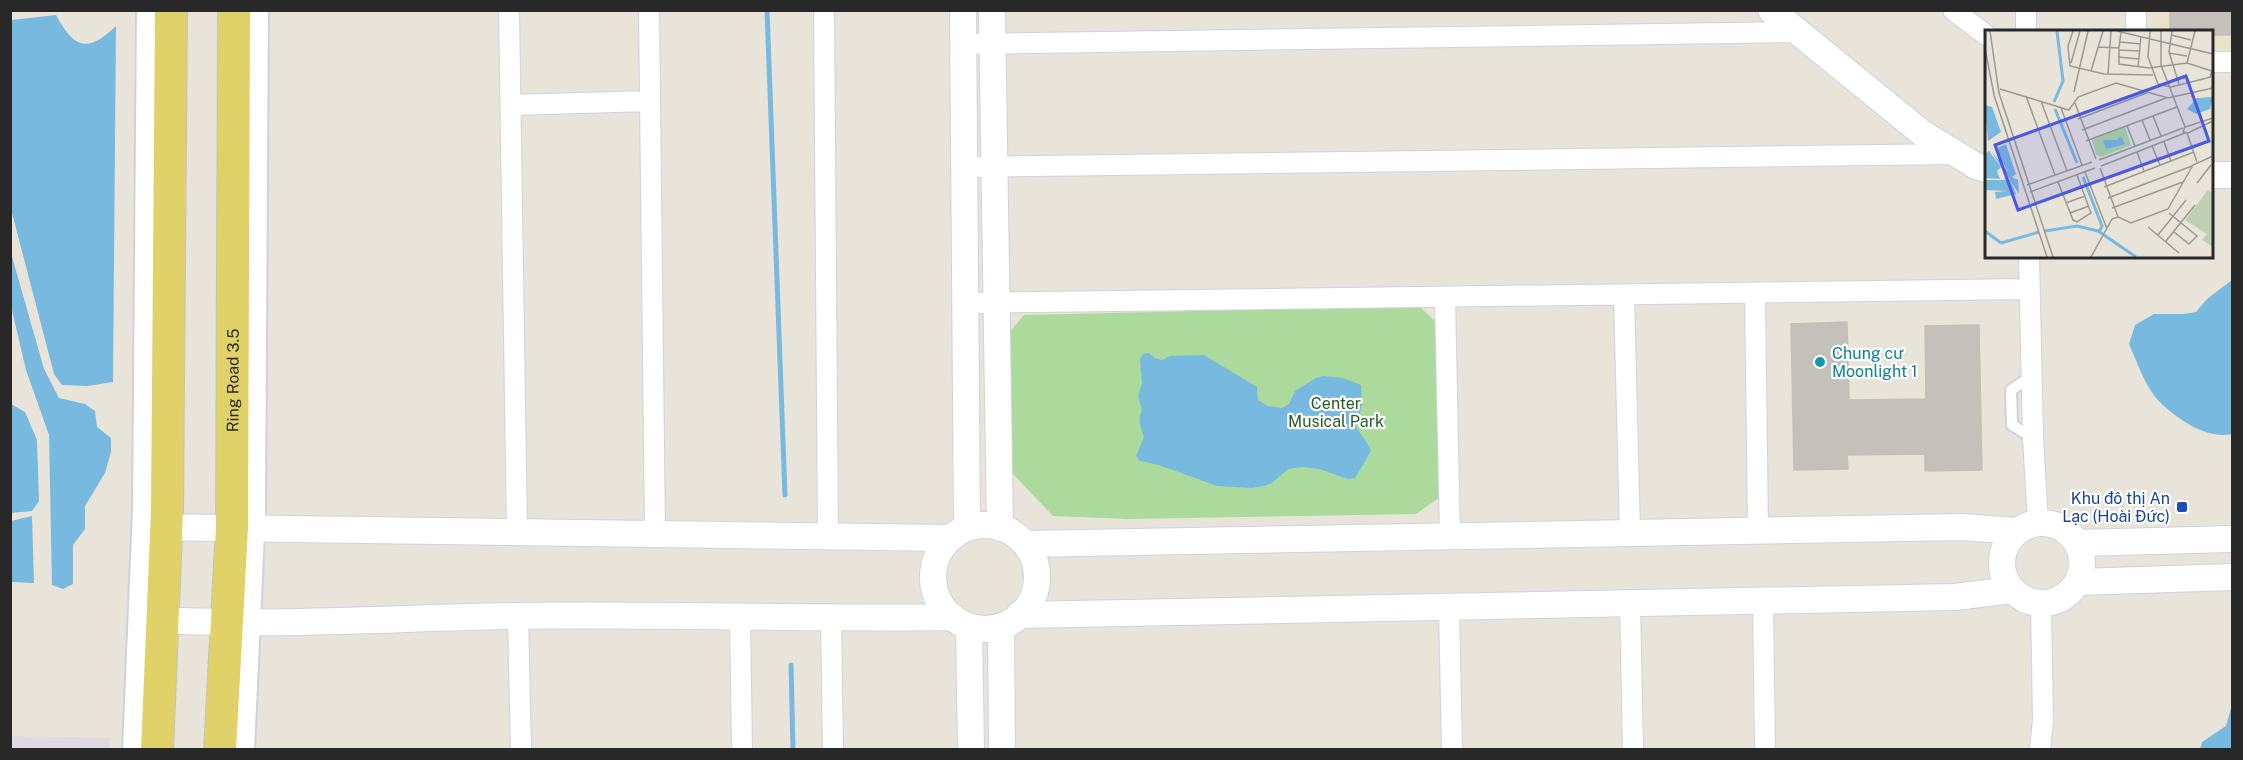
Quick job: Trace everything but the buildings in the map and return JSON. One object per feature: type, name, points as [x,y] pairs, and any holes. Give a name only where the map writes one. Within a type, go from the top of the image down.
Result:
[{"type":"main road","points":[[151,10],[156,527]]},
{"type":"main road","points":[[157,750],[153,620],[171,10]]},
{"type":"main road","name":"Ring Road 3.5","points":[[234,10],[241,528]]},
{"type":"main road","name":"Ring Road 3.5","points":[[240,750],[238,622],[254,10]]},
{"type":"main road","points":[[137,750],[153,620]]},
{"type":"main road","name":"Ring Road 3.5","points":[[220,750],[238,622]]},
{"type":"street","points":[[509,10],[517,532]]},
{"type":"street","points":[[649,10],[655,534]]},
{"type":"street","points":[[824,10],[828,537]]},
{"type":"street","points":[[963,10],[965,303],[958,533],[939,551],[934,566],[933,583],[938,599],[948,614],[979,629],[1010,620],[1449,607],[1955,597],[2012,590]]},
{"type":"street","points":[[992,10],[1000,528]]},
{"type":"street","points":[[1771,10],[1922,133],[1976,166],[1985,169]]},
{"type":"street","points":[[1953,10],[1985,34]]},
{"type":"street","points":[[2026,10],[2026,30]]},
{"type":"street","points":[[2136,10],[2136,30]]},
{"type":"street","points":[[963,44],[1797,32]]},
{"type":"street","points":[[2213,62],[2232,62]]},
{"type":"street","points":[[511,105],[650,101]]},
{"type":"street","points":[[964,167],[1958,154]]},
{"type":"street","points":[[2213,175],[2232,175]]},
{"type":"street","points":[[1025,544],[2027,527],[2057,525],[2069,532],[2078,543],[2083,556],[2083,569],[2079,582],[2071,592],[2060,599],[2041,603],[2022,598],[2012,590],[2001,567],[2002,554],[2007,542],[2027,527],[2033,438],[2029,258]]},
{"type":"street","points":[[965,303],[2029,289]]},
{"type":"street","points":[[1755,293],[1758,531]]},
{"type":"street","points":[[1624,295],[1630,533]]},
{"type":"street","points":[[1445,297],[1450,536]]},
{"type":"street","points":[[156,527],[828,537],[958,533],[980,525],[1000,528],[1012,533],[1025,544],[1033,558],[1037,576],[1034,593],[1026,609],[1010,620]]},
{"type":"street","points":[[2078,543],[2232,539]]},
{"type":"street","points":[[2079,582],[2232,577]]},
{"type":"street","points":[[1762,600],[1765,750]]},
{"type":"street","points":[[1630,603],[1633,750]]},
{"type":"street","points":[[2040,750],[2043,720],[2041,603]]},
{"type":"street","points":[[1449,607],[1452,750]]},
{"type":"street","points":[[153,620],[238,622],[518,616],[961,621]]},
{"type":"street","points":[[518,616],[521,750]]},
{"type":"street","points":[[740,618],[742,750]]},
{"type":"street","points":[[831,618],[833,750]]},
{"type":"street","points":[[1002,750],[1010,620]]},
{"type":"street","points":[[961,621],[971,750]]},
{"type":"street","points":[[2043,720],[2050,750]]},
{"type":"shaded area","points":[[2152,11],[2232,11],[2232,50],[2213,50],[2213,30],[2152,30]]},
{"type":"shaded area","points":[[11,736],[109,738],[109,749],[11,749]]},
{"type":"green space","name":"Center Musical Park","points":[[1419,306],[1439,325],[1443,495],[1416,514],[1127,519],[1053,516],[1011,472],[1011,330],[1024,315]]},
{"type":"water","points":[[56,15],[69,35],[82,43],[89,44],[97,41],[116,26],[113,382],[88,386],[62,385],[54,374],[11,209],[11,20]]},
{"type":"water","points":[[11,253],[44,369],[59,398],[85,404],[95,411],[97,427],[111,438],[111,452],[105,473],[85,506],[85,529],[73,545],[73,584],[63,589],[52,585],[49,435],[26,370],[11,306]]},
{"type":"water","points":[[2232,280],[2232,434],[2211,434],[2181,419],[2156,398],[2129,344],[2135,325],[2154,314],[2196,312],[2207,299]]},
{"type":"water","points":[[1149,353],[1162,360],[1170,356],[1204,355],[1257,387],[1258,400],[1268,406],[1282,408],[1289,404],[1295,391],[1323,376],[1343,378],[1361,385],[1362,405],[1356,427],[1371,451],[1355,478],[1348,479],[1319,469],[1302,467],[1288,469],[1272,483],[1251,488],[1217,486],[1159,465],[1140,461],[1136,456],[1144,437],[1140,424],[1142,410],[1138,396],[1142,383],[1140,359],[1143,354]]},
{"type":"water","points":[[11,404],[25,412],[37,440],[39,501],[32,511],[11,513]]},
{"type":"water","points":[[32,516],[34,583],[11,582],[11,521]]},
{"type":"water","points":[[2232,705],[2232,749],[2200,749],[2202,742],[2226,726]]},
{"type":"waterway","points":[[767,10],[785,495]]},
{"type":"waterway","points":[[791,665],[793,750]]},
{"type":"place","name":"Chung cư Moonlight 1","points":[[1820,362]]},
{"type":"place","name":"Khu đô thị An Lạc (Hoài Đức)","points":[[2182,507]]}]
